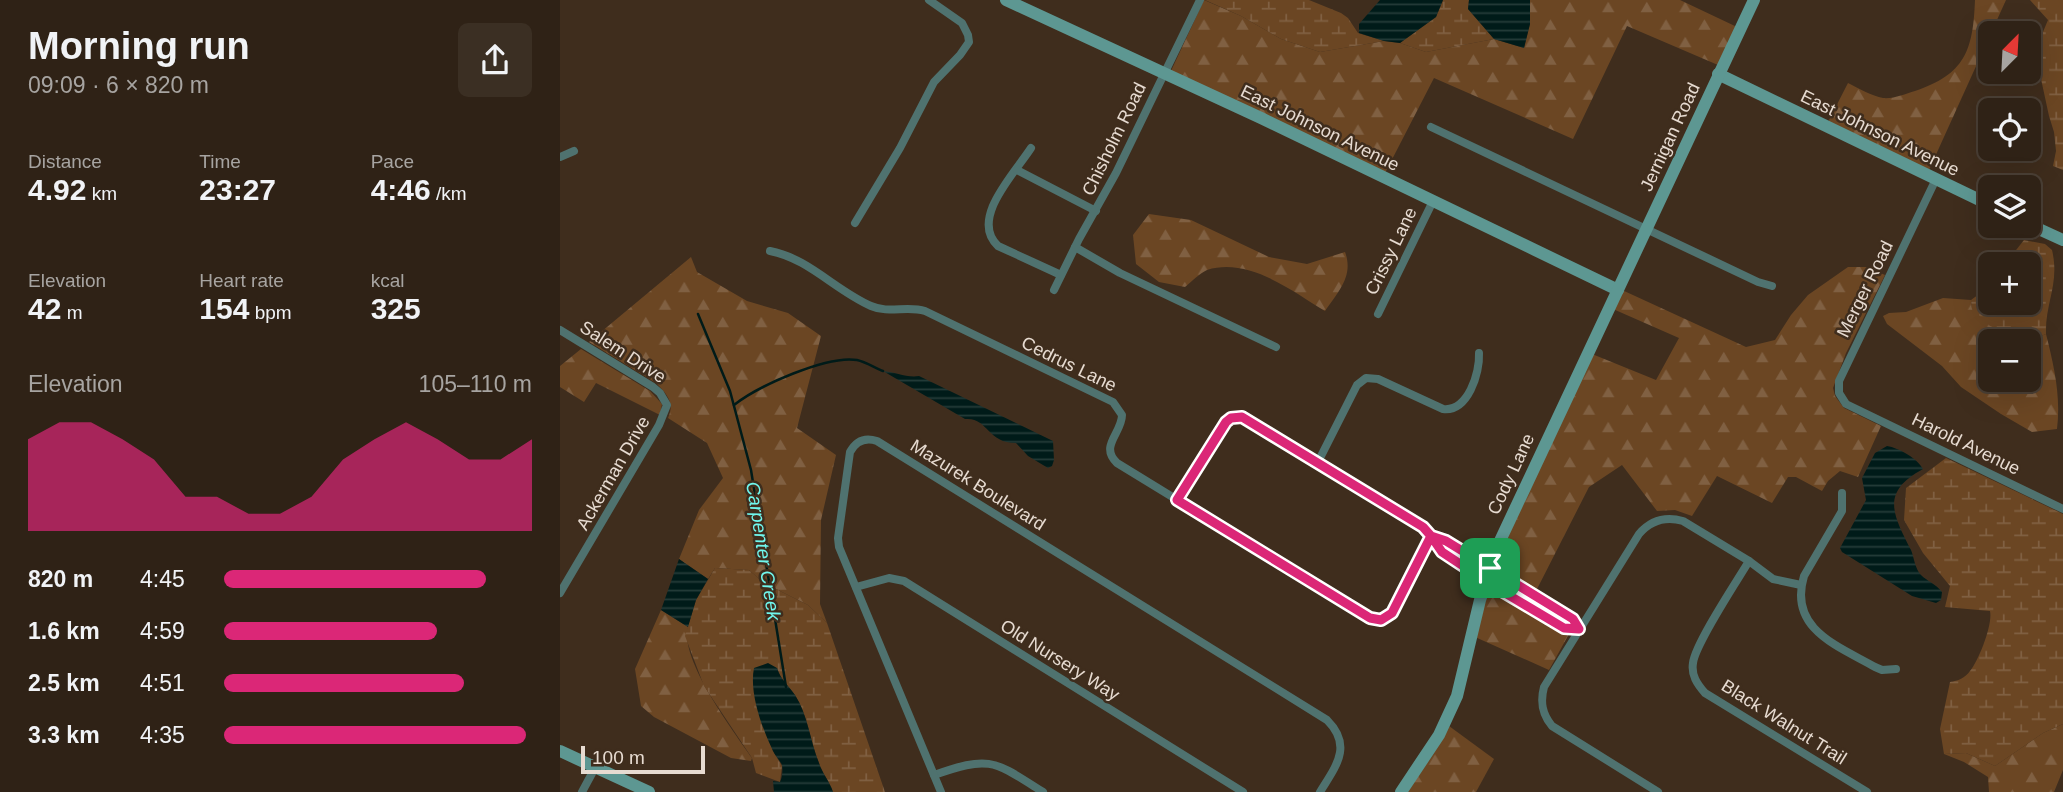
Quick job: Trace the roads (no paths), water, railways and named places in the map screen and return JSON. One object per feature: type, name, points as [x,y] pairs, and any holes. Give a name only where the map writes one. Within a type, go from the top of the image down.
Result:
[{"type":"main road","name":"East Johnson Avenue","points":[[1006,0],[1165,73],[1618,290]]},
{"type":"main road","name":"Jernigan Road","points":[[1618,290],[1754,0]]},
{"type":"main road","name":"East Johnson Avenue","points":[[1718,74],[1978,199]]},
{"type":"main road","points":[[2041,229],[2063,240]]},
{"type":"main road","name":"Cody Lane","points":[[1401,792],[1439,735],[1457,696],[1488,574],[1504,530],[1618,290]]},
{"type":"main road","points":[[560,751],[649,792]]},
{"type":"street","points":[[855,223],[900,148],[934,82],[960,55],[968,42],[968,35],[962,23],[929,0]]},
{"type":"street","name":"Chisholm Road","points":[[1054,290],[1200,0]]},
{"type":"street","points":[[1431,127],[1758,282],[1772,286]]},
{"type":"street","points":[[1031,148],[988,214],[986,224],[998,246],[1061,275]]},
{"type":"street","points":[[560,157],[574,151]]},
{"type":"street","points":[[1017,170],[1096,211]]},
{"type":"street","name":"Merger Road","points":[[1855,408],[1842,400],[1839,381],[1936,179]]},
{"type":"street","name":"Crissy Lane","points":[[1378,314],[1433,201]]},
{"type":"street","points":[[1075,247],[1120,273],[1276,347]]},
{"type":"street","name":"Cedrus Lane","points":[[770,251],[789,256],[869,305],[887,310],[908,307],[925,312],[1113,402],[1121,411],[1122,422],[1111,441],[1113,459],[1370,618],[1376,620],[1392,613],[1431,536]]},
{"type":"street","name":"Salem Drive","points":[[560,330],[653,387],[666,404]]},
{"type":"street","points":[[1318,462],[1361,380],[1378,379],[1450,410],[1457,408],[1465,399],[1478,371],[1479,353]]},
{"type":"street","name":"Ackerman Drive","points":[[560,593],[659,425],[666,411],[666,404]]},
{"type":"street","name":"Harold Avenue","points":[[1855,408],[2063,509]]},
{"type":"street","points":[[1177,500],[1226,422],[1236,417],[1247,419],[1423,527],[1431,536],[1446,541],[1564,628],[1579,629]]},
{"type":"street","name":"Mazurek Boulevard","points":[[941,792],[839,547],[850,452],[857,442],[868,439],[877,441],[899,454],[1327,720],[1338,734],[1341,750],[1337,765],[1320,792]]},
{"type":"street","points":[[1842,493],[1842,511],[1808,568],[1801,585],[1800,597],[1805,617],[1819,635],[1875,667],[1882,670],[1896,669]]},
{"type":"street","points":[[1658,792],[1559,732],[1547,720],[1542,704],[1545,687],[1639,534],[1651,523],[1665,518],[1683,521],[1749,561],[1773,579],[1801,585]]},
{"type":"street","name":"Black Walnut Trail","points":[[1749,561],[1695,653],[1692,670],[1695,679],[1705,693],[1867,792]]},
{"type":"street","points":[[1488,574],[1573,619],[1579,629]]},
{"type":"street","name":"Old Nursery Way","points":[[856,587],[889,578],[904,581],[1243,792]]},
{"type":"street","points":[[934,775],[988,762],[1003,767],[1043,792]]},
{"type":"street","points":[[582,792],[596,766]]},
{"type":"water","points":[[1380,0],[1443,0],[1436,17],[1400,43],[1359,33],[1359,24]]},
{"type":"water","points":[[1469,0],[1530,0],[1530,24],[1524,48],[1494,39],[1468,9]]},
{"type":"water","points":[[883,371],[919,376],[1053,441],[1052,466],[1048,468],[1028,456],[1016,443],[999,439],[979,422],[965,419]]},
{"type":"water","points":[[1887,446],[1907,454],[1923,469],[1901,486],[1894,504],[1895,514],[1917,570],[1942,592],[1941,600],[1936,603],[1912,596],[1842,552],[1840,548],[1866,500],[1862,478],[1875,453]]},
{"type":"water","points":[[679,559],[708,579],[696,600],[688,627],[661,610]]},
{"type":"water","points":[[768,663],[777,668],[795,695],[806,720],[820,767],[833,792],[774,792],[773,781],[780,782],[782,765],[765,732],[753,688],[754,668]]},
{"type":"waterway","name":"Carpenter Creek","points":[[698,314],[730,391],[751,470],[786,687]]},
{"type":"waterway","points":[[734,405],[776,381],[828,362],[857,360],[883,371]]}]
